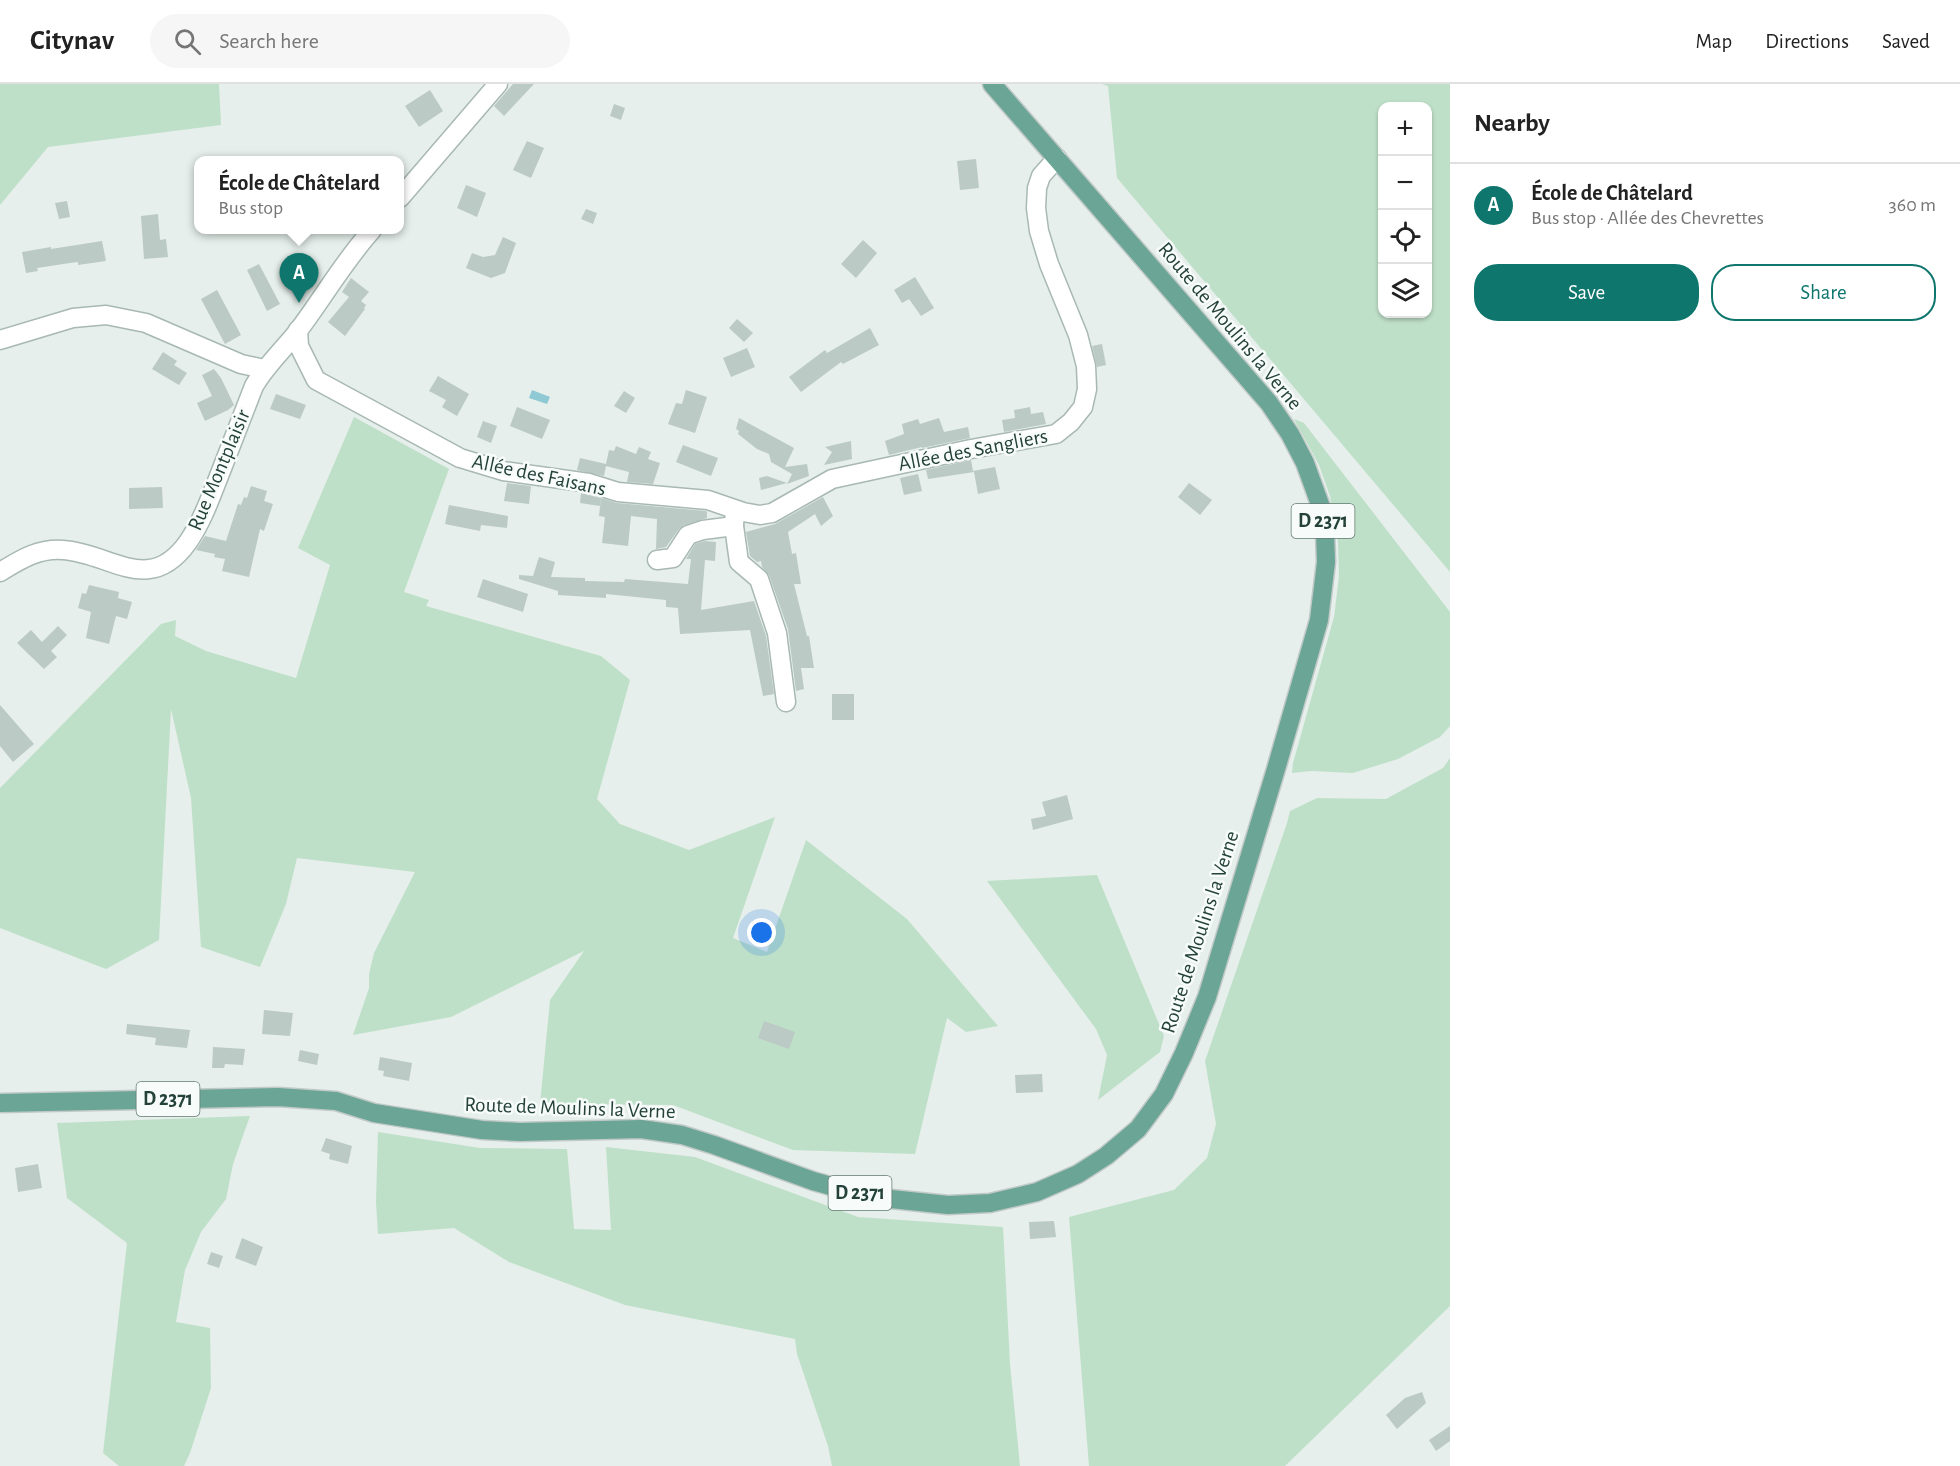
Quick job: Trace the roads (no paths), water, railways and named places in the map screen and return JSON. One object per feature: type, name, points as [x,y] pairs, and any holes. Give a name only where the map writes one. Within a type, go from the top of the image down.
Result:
[{"type":"main road","name":"Route de Moulins la Verne","points":[[0,1103],[278,1097],[336,1101],[374,1113],[482,1130],[520,1132],[641,1130],[682,1135],[714,1144],[813,1182],[845,1190],[891,1199],[948,1205],[990,1203],[1037,1192],[1078,1174],[1106,1156],[1138,1129],[1164,1094],[1207,997],[1319,620],[1326,562],[1321,507],[1300,451],[1280,418],[1247,376],[992,84]]},
{"type":"street","points":[[404,192],[498,84]]},
{"type":"street","name":"Allée des Sangliers","points":[[708,500],[734,518],[772,513],[832,478],[1056,434],[1071,422],[1083,407],[1087,389],[1086,366],[1078,335],[1049,264],[1039,231],[1036,208],[1037,188],[1041,176],[1057,158]]},
{"type":"street","name":"Rue Montplaisir","points":[[0,572],[25,556],[63,550],[142,570],[158,567],[171,560],[187,544],[202,519],[254,386],[262,372],[298,330],[355,249],[368,234]]},
{"type":"street","points":[[0,340],[73,318],[106,315],[146,323],[262,372]]},
{"type":"street","name":"Allée des Faisans","points":[[298,330],[298,346],[316,380],[460,458],[503,471],[589,483],[618,492],[708,500]]},
{"type":"street","points":[[657,560],[673,558],[688,535],[734,518],[739,562],[759,579],[777,633],[786,702]]},
{"type":"water","points":[[532,390],[550,397],[547,404],[529,398]]},
{"type":"place","name":"École de Châtelard","points":[[299,303]]}]
